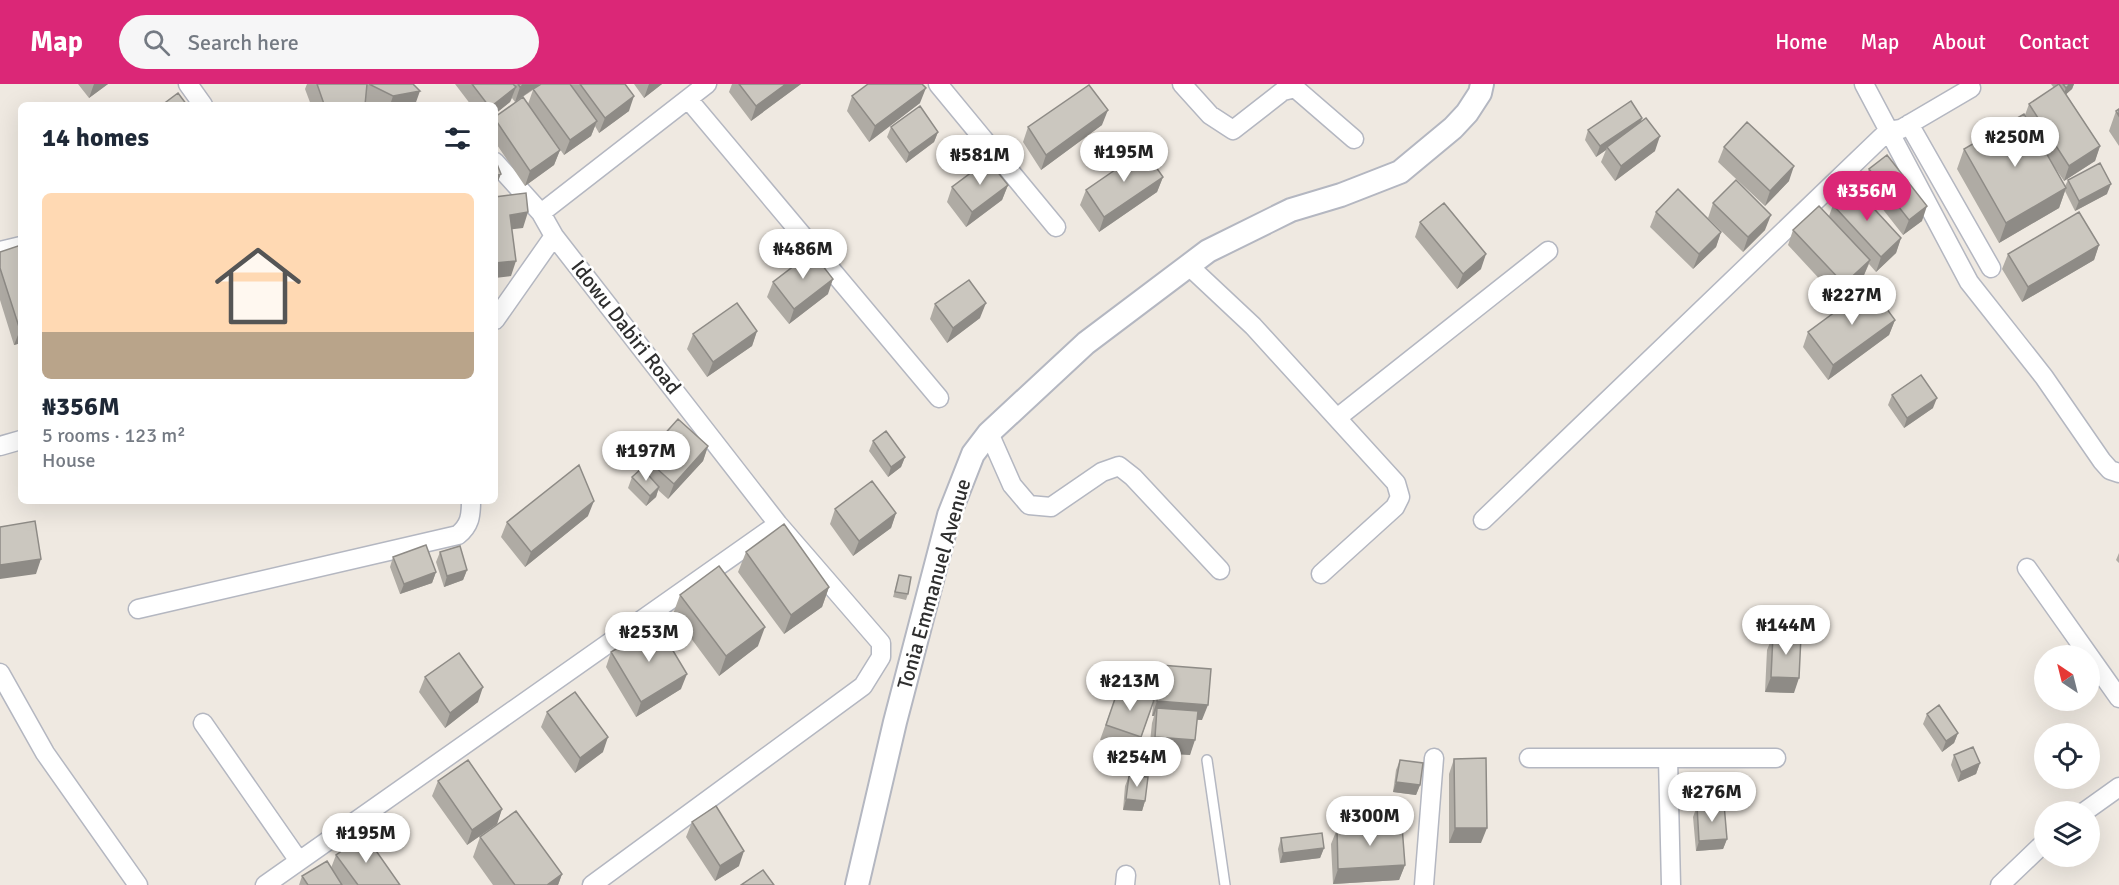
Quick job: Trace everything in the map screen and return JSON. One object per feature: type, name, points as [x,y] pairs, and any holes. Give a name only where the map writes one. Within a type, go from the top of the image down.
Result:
[{"type":"street","points":[[188,84],[201,102]]},
{"type":"street","points":[[541,213],[707,84]]},
{"type":"street","points":[[938,84],[1056,227]]},
{"type":"street","points":[[1182,84],[1210,116],[1233,130],[1283,91],[1295,88],[1354,139]]},
{"type":"street","name":"Tonia Emmanuel Avenue","points":[[857,885],[895,722],[949,515],[973,454],[989,433],[1086,343],[1208,251],[1258,224],[1400,172],[1440,142],[1467,113],[1480,93],[1482,84]]},
{"type":"street","points":[[1864,84],[1969,282],[2044,377],[2102,461],[2110,470],[2119,473]]},
{"type":"street","points":[[1483,520],[1888,131],[1901,129],[1971,88]]},
{"type":"street","points":[[688,99],[939,398]]},
{"type":"street","points":[[1909,124],[1991,268]]},
{"type":"street","name":"Idowu Dabiri Road","points":[[498,165],[541,213],[554,236],[778,524],[873,631],[881,643],[881,657],[863,686],[616,878]]},
{"type":"street","points":[[498,319],[554,236]]},
{"type":"street","points":[[0,251],[18,247]]},
{"type":"street","points":[[1337,418],[1548,251]]},
{"type":"street","points":[[1189,266],[1253,326],[1396,483],[1400,496],[1395,507],[1321,574]]},
{"type":"street","points":[[989,433],[1012,485],[1029,505],[1051,507],[1102,472],[1119,466],[1133,477],[1220,570]]},
{"type":"street","points":[[0,446],[18,441]]},
{"type":"street","points":[[138,609],[458,535],[465,529],[471,518],[471,504]]},
{"type":"street","points":[[265,885],[778,524]]},
{"type":"street","points":[[2027,568],[2119,698]]},
{"type":"street","points":[[0,673],[45,753],[138,885]]},
{"type":"street","points":[[203,723],[298,861]]},
{"type":"street","points":[[1424,885],[1434,758]]},
{"type":"street","points":[[1529,758],[1776,758]]},
{"type":"street","points":[[1668,758],[1671,885]]},
{"type":"street","points":[[2099,801],[2119,787]]},
{"type":"street","points":[[2000,885],[2034,853]]},
{"type":"street","points":[[592,885],[616,878]]},
{"type":"lane","points":[[1207,760],[1225,885]]},
{"type":"building","points":[[317,84],[367,84],[365,102],[323,102]]},
{"type":"building","points":[[369,84],[413,84],[420,91],[393,96]]},
{"type":"building","points":[[472,84],[513,84],[516,87],[497,102],[486,102]]},
{"type":"building","points":[[541,84],[570,84],[597,121],[570,140],[533,89]]},
{"type":"building","points":[[580,84],[625,84],[634,96],[605,118]]},
{"type":"building","points":[[739,84],[786,84],[756,106]]},
{"type":"building","points":[[868,84],[922,84],[926,88],[875,126],[852,96]]},
{"type":"building","points":[[2059,84],[2100,146],[2069,166],[2029,104]]},
{"type":"building","points":[[1089,85],[1108,110],[1046,155],[1028,127]]},
{"type":"building","points":[[178,93],[185,102],[166,102]]},
{"type":"building","points":[[523,97],[560,150],[530,171],[498,123],[498,115]]},
{"type":"building","points":[[1631,101],[1642,118],[1600,146],[1588,130]]},
{"type":"building","points":[[920,106],[938,132],[909,153],[891,127]]},
{"type":"building","points":[[2024,114],[2066,188],[2006,223],[1964,149]]},
{"type":"building","points":[[1646,118],[1660,136],[1621,166],[1607,147]]},
{"type":"building","points":[[1747,122],[1794,166],[1770,191],[1724,147]]},
{"type":"building","points":[[1144,150],[1163,177],[1104,217],[1086,190]]},
{"type":"building","points":[[1887,155],[1927,206],[1909,220],[1869,169]]},
{"type":"building","points":[[988,160],[1008,185],[972,212],[952,187]]},
{"type":"building","points":[[2100,163],[2111,184],[2079,201],[2068,180]]},
{"type":"building","points":[[1736,180],[1771,215],[1748,237],[1713,203]]},
{"type":"building","points":[[1853,186],[1901,238],[1881,257],[1833,205]]},
{"type":"building","points":[[1678,189],[1721,232],[1699,254],[1656,212]]},
{"type":"building","points":[[526,193],[528,212],[510,215],[516,261],[498,263],[498,197]]},
{"type":"building","points":[[1444,203],[1486,254],[1463,274],[1420,222]]},
{"type":"building","points":[[1819,206],[1870,260],[1844,284],[1793,230]]},
{"type":"building","points":[[2079,212],[2099,245],[2028,287],[2008,254]]},
{"type":"building","points":[[18,246],[18,324],[0,268],[0,252]]},
{"type":"building","points":[[812,252],[833,279],[794,309],[773,282]]},
{"type":"building","points":[[969,280],[986,303],[953,328],[935,304]]},
{"type":"building","points":[[1870,286],[1895,320],[1833,365],[1808,332]]},
{"type":"building","points":[[737,303],[757,331],[713,362],[693,334]]},
{"type":"building","points":[[1921,375],[1937,398],[1907,418],[1892,395]]},
{"type":"building","points":[[678,419],[708,446],[674,484],[644,457]]},
{"type":"building","points":[[886,431],[905,457],[891,467],[873,441]]},
{"type":"building","points":[[579,465],[594,501],[531,552],[507,522]]},
{"type":"building","points":[[642,468],[659,487],[650,496],[632,477]]},
{"type":"building","points":[[872,481],[896,513],[859,541],[835,509]]},
{"type":"building","points":[[35,521],[41,559],[0,565],[0,527]]},
{"type":"building","points":[[784,524],[829,587],[791,615],[746,552]]},
{"type":"building","points":[[426,545],[436,572],[404,584],[393,557]]},
{"type":"building","points":[[460,546],[467,570],[447,576],[440,552]]},
{"type":"building","points":[[719,566],[765,627],[726,656],[680,595]]},
{"type":"building","points":[[899,575],[911,577],[908,594],[895,592]]},
{"type":"building","points":[[657,624],[687,674],[641,702],[611,652]]},
{"type":"building","points":[[1773,635],[1801,636],[1799,678],[1771,677]]},
{"type":"building","points":[[459,653],[483,687],[450,713],[425,677]]},
{"type":"building","points":[[1160,665],[1211,669],[1208,705],[1157,701]]},
{"type":"building","points":[[1119,687],[1154,700],[1141,737],[1106,725]]},
{"type":"building","points":[[575,692],[608,737],[580,758],[547,712]]},
{"type":"building","points":[[1939,705],[1958,733],[1946,741],[1927,714]]},
{"type":"building","points":[[1157,708],[1198,711],[1195,740],[1155,737]]},
{"type":"building","points":[[1973,747],[1980,763],[1961,772],[1954,755]]},
{"type":"building","points":[[1486,758],[1487,828],[1455,828],[1454,759]]},
{"type":"building","points":[[468,760],[502,809],[472,830],[438,781]]},
{"type":"building","points":[[1400,760],[1423,763],[1420,785],[1396,782]]},
{"type":"building","points":[[1129,776],[1148,777],[1145,801],[1126,799]]},
{"type":"building","points":[[1724,804],[1727,839],[1699,841],[1697,806]]},
{"type":"building","points":[[716,806],[744,851],[720,866],[692,822]]},
{"type":"building","points":[[516,811],[562,874],[547,885],[515,885],[480,837]]},
{"type":"building","points":[[1402,826],[1405,865],[1338,869],[1337,829]]},
{"type":"building","points":[[1322,833],[1324,848],[1283,853],[1281,838]]},
{"type":"building","points":[[365,835],[400,885],[358,885],[336,855]]},
{"type":"building","points":[[327,861],[342,885],[308,885],[302,876]]},
{"type":"building","points":[[763,870],[774,885],[741,885]]}]
